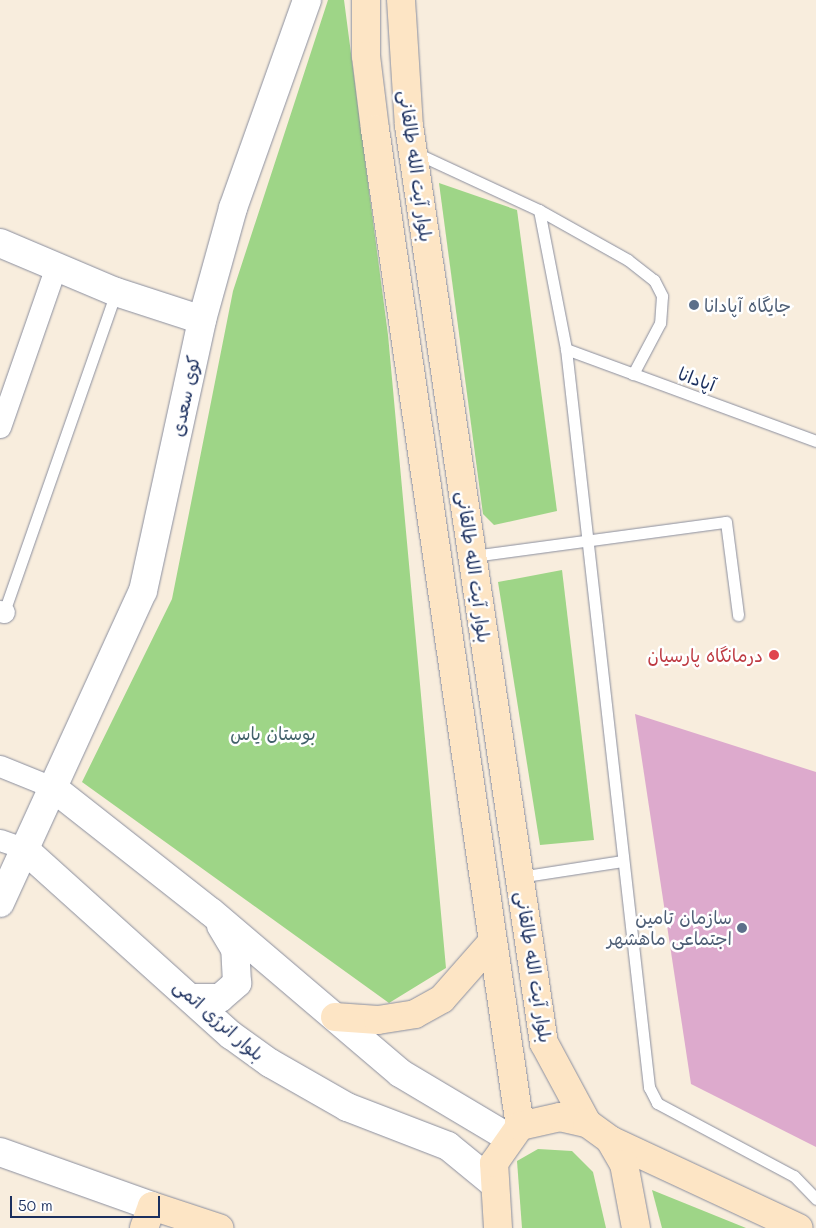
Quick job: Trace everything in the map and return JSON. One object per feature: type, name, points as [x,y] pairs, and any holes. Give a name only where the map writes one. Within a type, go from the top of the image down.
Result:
[{"type":"main road","name":"بلوار آیت الله طالقانی","points":[[366,0],[366,56],[375,129],[493,941],[515,1132]]},
{"type":"main road","name":"بلوار آیت الله طالقانی","points":[[401,0],[402,52],[413,152],[544,1043],[587,1123]]},
{"type":"main road","points":[[335,1017],[378,1020],[415,1014],[442,999],[493,941]]},
{"type":"main road","points":[[496,1226],[492,1182],[494,1163],[515,1132],[560,1117],[587,1123],[610,1140],[799,1228]]},
{"type":"main road","points":[[610,1140],[624,1164],[636,1228]]},
{"type":"main road","points":[[148,1217],[219,1228]]},
{"type":"street","name":"کوی سعدی","points":[[0,903],[11,844],[52,786],[143,591],[202,320],[233,208],[307,0]]},
{"type":"street","points":[[0,243],[116,292],[202,320]]},
{"type":"street","points":[[0,427],[56,266]]},
{"type":"street","points":[[0,766],[52,786],[211,912],[400,1073],[515,1132]]},
{"type":"street","name":"بلوار انرژی اتمی","points":[[11,844],[193,998],[231,1035],[270,1063],[347,1107],[448,1146],[492,1182]]},
{"type":"street","points":[[193,998],[220,998],[237,984],[235,949],[211,912]]},
{"type":"street","points":[[0,1152],[148,1217]]},
{"type":"lane","points":[[413,152],[539,210],[628,260],[654,280],[662,296],[660,323],[634,374]]},
{"type":"lane","points":[[539,210],[566,349],[585,541],[649,1087],[656,1103],[794,1176],[816,1199]]},
{"type":"lane","points":[[2,611],[116,292]]},
{"type":"lane","name":"آپادانا","points":[[566,349],[816,441]]},
{"type":"lane","points":[[472,556],[726,522],[738,615]]},
{"type":"lane","points":[[519,877],[622,861]]},
{"type":"green space","name":"بوستان یاس","points":[[328,0],[344,0],[388,335],[446,968],[389,1003],[82,782],[172,599],[233,291]]},
{"type":"green space","points":[[439,183],[517,210],[557,511],[494,525],[483,514]]},
{"type":"green space","points":[[562,570],[594,840],[540,845],[498,582]]},
{"type":"green space","points":[[538,1149],[572,1151],[593,1172],[606,1228],[522,1228],[517,1161]]},
{"type":"green space","points":[[652,1190],[746,1228],[662,1228]]},
{"type":"building","name":"سازمان تامین اجتماعی ماهشهر","points":[[635,714],[816,772],[816,1147],[691,1084]]},
{"type":"place","name":"جایگاه آپادانا","points":[[694,305]]},
{"type":"place","name":"درمانگاه پارسیان","points":[[774,655]]},
{"type":"place","name":"سازمان تامین اجتماعی ماهشهر","points":[[742,928]]}]
